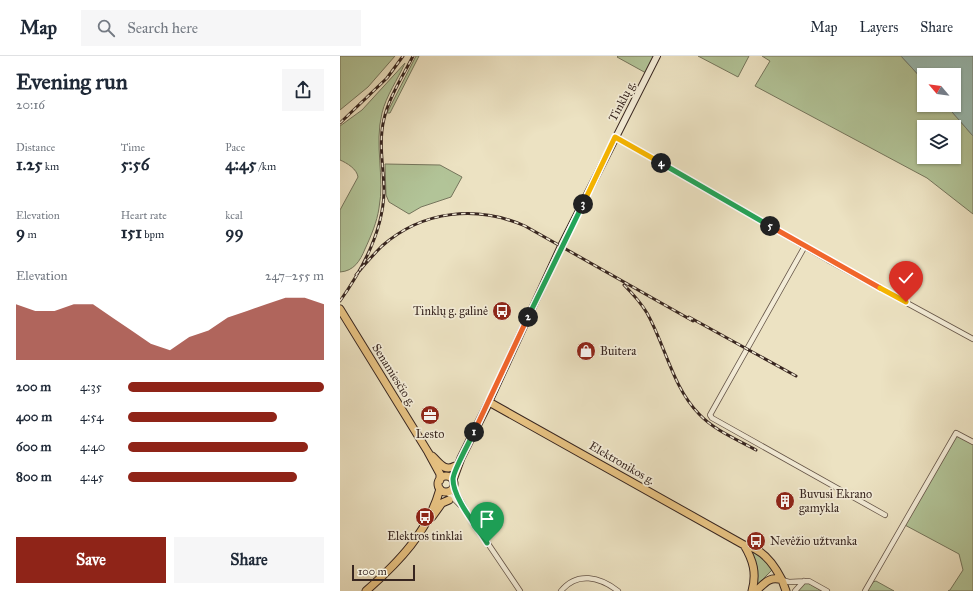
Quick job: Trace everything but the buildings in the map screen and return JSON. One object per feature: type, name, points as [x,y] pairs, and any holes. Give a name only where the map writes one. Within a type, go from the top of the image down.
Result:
[{"type":"main road","name":"Tinklų g.","points":[[448,480],[461,458],[489,402],[558,253],[657,56]]},
{"type":"main road","name":"Senamiesčio g.","points":[[340,309],[430,454],[440,474],[448,480],[444,491]]},
{"type":"main road","name":"Elektronikos g.","points":[[489,402],[744,545],[750,546],[763,554],[776,568],[786,591]]},
{"type":"main road","name":"Senamiesčio g.","points":[[430,454],[447,469],[455,466]]},
{"type":"main road","name":"Tinklų g.","points":[[448,480],[461,458]]},
{"type":"main road","points":[[366,591],[403,557],[415,543],[444,491],[448,480]]},
{"type":"main road","points":[[423,528],[439,506],[449,500]]},
{"type":"main road","points":[[744,545],[753,563],[754,580],[752,591]]},
{"type":"main road","points":[[756,591],[767,580],[772,578],[782,580]]},
{"type":"street","points":[[615,137],[805,246],[973,339]]},
{"type":"street","points":[[805,246],[710,416],[885,515]]},
{"type":"street","points":[[865,591],[956,433],[973,442]]},
{"type":"street","name":"Senamiesčio g.","points":[[448,480],[466,512],[520,591]]},
{"type":"street","name":"Senamiesčio g.","points":[[444,491],[466,512]]},
{"type":"street","name":"Senamiesčio g.","points":[[449,500],[466,512]]},
{"type":"street","points":[[561,591],[573,580],[586,577],[601,580],[618,591]]},
{"type":"street","points":[[782,580],[789,582],[806,580],[827,591]]},
{"type":"street","points":[[795,591],[806,580]]},
{"type":"green space","points":[[340,56],[395,56],[368,87],[340,110]]},
{"type":"green space","points":[[416,56],[419,56],[390,113],[387,113]]},
{"type":"green space","points":[[654,56],[646,73],[617,57]]},
{"type":"green space","points":[[698,56],[749,56],[738,77]]},
{"type":"green space","points":[[762,56],[901,56],[917,73],[917,112],[952,112],[959,120],[917,120],[917,164],[961,164],[961,122],[973,136],[973,214],[927,178],[755,86],[770,61]]},
{"type":"green space","points":[[405,63],[389,94],[382,113],[379,137],[381,196],[372,234],[356,265],[349,270],[340,272],[340,210],[358,177],[354,169],[340,160],[340,126],[362,110]]},
{"type":"green space","points":[[385,164],[440,165],[462,177],[451,197],[421,207],[409,214],[389,202],[386,195]]},
{"type":"green space","points":[[956,433],[973,442],[973,591],[948,591],[963,570],[959,554],[903,524]]},
{"type":"green space","points":[[748,547],[767,561],[773,569],[756,586],[757,567]]},
{"type":"green space","points":[[876,581],[894,591],[867,591],[873,582]]},
{"type":"green space","points":[[808,583],[822,591],[797,591],[803,584]]},
{"type":"water","points":[[901,56],[973,56],[973,136],[961,122],[961,120],[959,120],[952,112],[961,112],[961,68],[917,68],[917,73]]},
{"type":"railway","points":[[340,123],[387,78],[403,56]]},
{"type":"railway","points":[[340,301],[356,277],[370,250],[380,222],[384,192],[381,147],[382,128],[386,111],[413,56]]},
{"type":"railway","points":[[356,275],[382,246],[398,234],[415,225],[433,218],[451,215],[488,215],[507,219],[525,226],[693,321]]},
{"type":"railway","points":[[624,285],[647,313],[676,379],[690,403],[711,425],[756,450]]},
{"type":"railway","points":[[689,317],[796,376]]},
{"type":"place","name":"Tinklų g. galinė","points":[[502,311]]},
{"type":"place","name":"Buitera","points":[[586,351]]},
{"type":"place","name":"Lesto","points":[[430,415]]},
{"type":"place","name":"Buvusi Ekrano gamykla","points":[[785,501]]},
{"type":"place","name":"Elektros tinklai","points":[[425,517]]},
{"type":"place","name":"Nevėžio užtvanka","points":[[756,541]]},
{"type":"route","points":[[487,543],[456,494],[453,487],[453,477],[517,343],[561,246],[615,137],[828,260],[906,302]]}]
